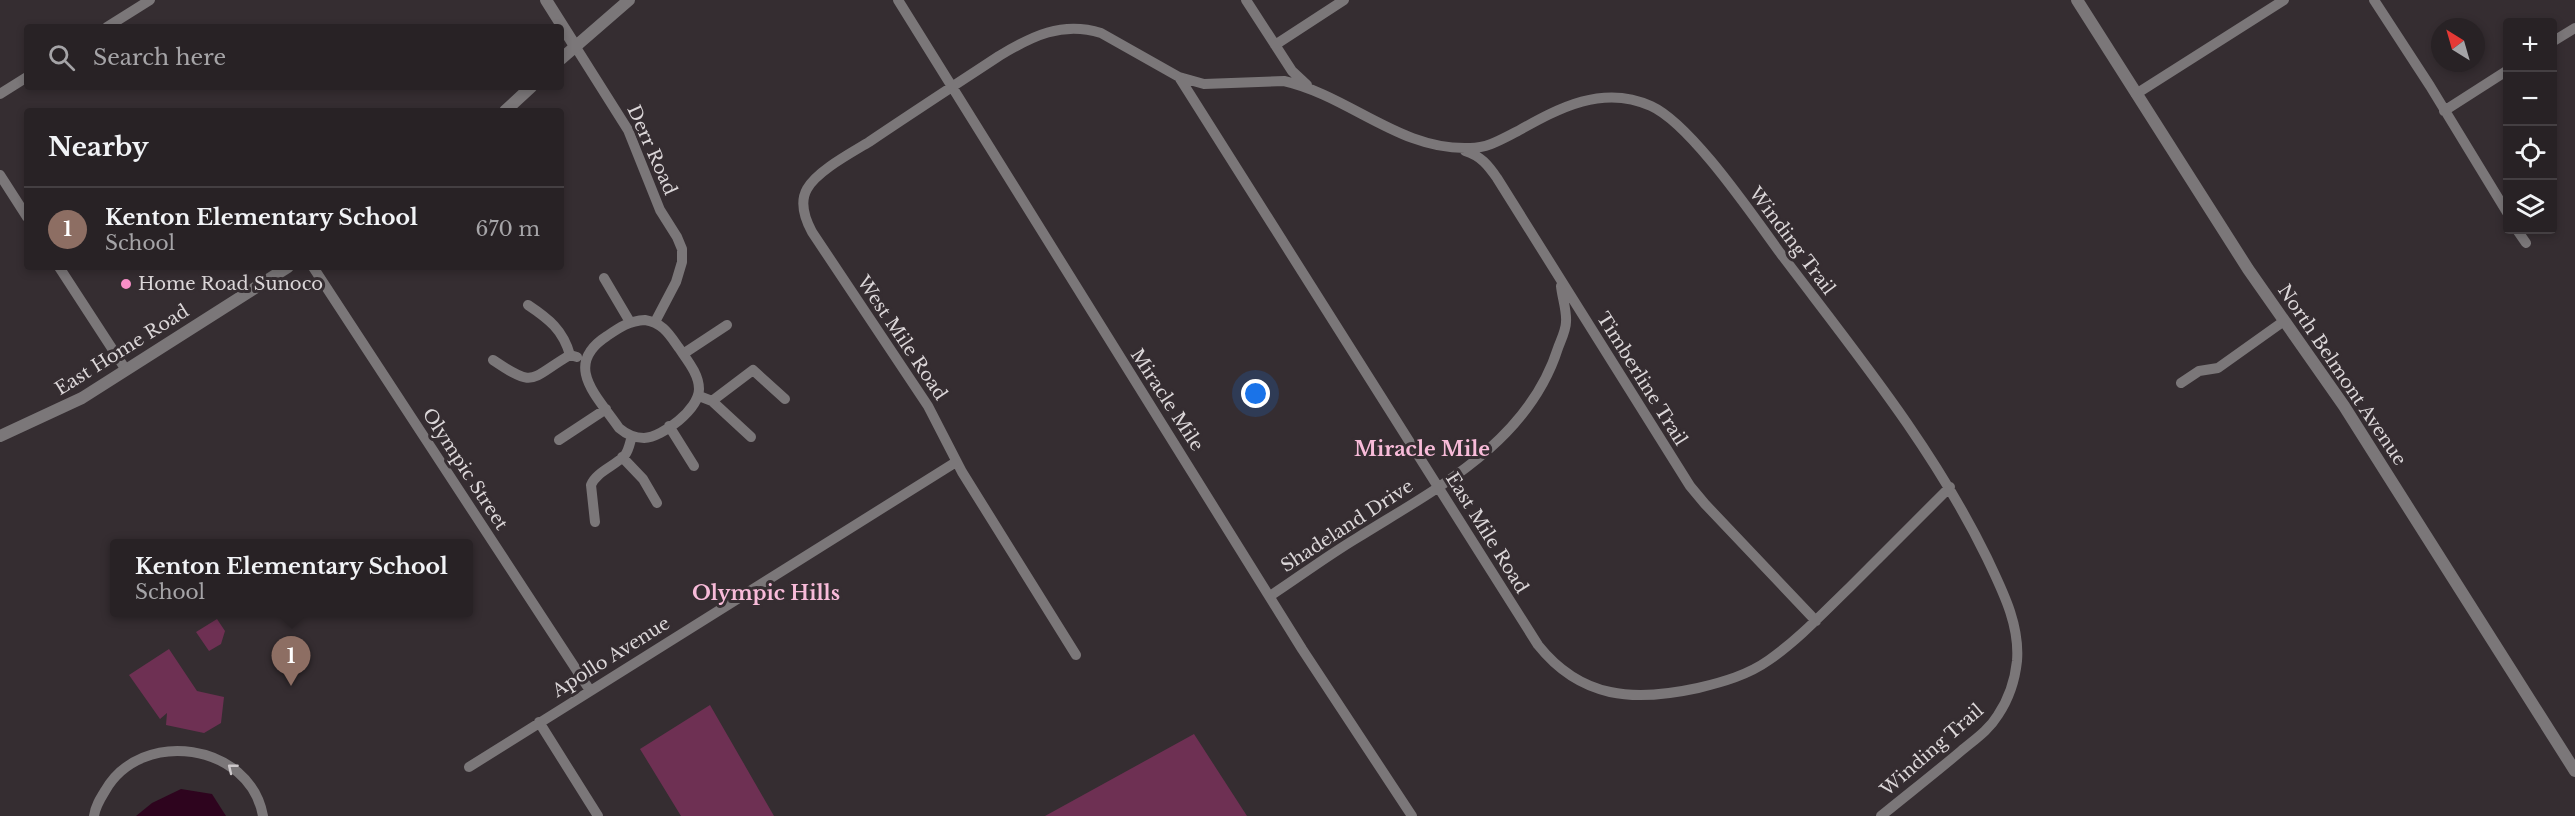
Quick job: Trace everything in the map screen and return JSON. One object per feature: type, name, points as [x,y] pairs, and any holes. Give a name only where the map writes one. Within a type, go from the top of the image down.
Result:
[{"type":"street","points":[[112,24],[150,0]]},
{"type":"street","name":"Derr Road","points":[[546,0],[561,24]]},
{"type":"street","points":[[564,56],[630,0]]},
{"type":"street","name":"Miracle Mile","points":[[898,0],[1270,596],[1412,816]]},
{"type":"street","points":[[1246,0],[1292,71],[1312,89]]},
{"type":"street","points":[[1275,45],[1344,0]]},
{"type":"street","name":"North Belmont Avenue","points":[[2077,0],[2242,260],[2392,482],[2575,771]]},
{"type":"street","points":[[2136,94],[2284,0]]},
{"type":"street","points":[[2374,0],[2503,206]]},
{"type":"street","name":"East Mile Road","points":[[952,87],[1023,42],[1054,30],[1071,28],[1101,33],[1179,77],[1538,645],[1561,670],[1590,686],[1614,693],[1637,696],[1710,685],[1755,669],[1816,621],[1950,487]]},
{"type":"street","points":[[2557,39],[2575,28]]},
{"type":"street","name":"Derr Road","points":[[564,29],[628,130],[660,210],[678,237],[682,249],[682,262],[676,282],[655,322]]},
{"type":"street","points":[[2444,111],[2505,72]]},
{"type":"street","name":"Winding Trail","points":[[1179,77],[1204,84],[1284,81],[1312,89],[1396,133],[1419,141],[1455,148],[1485,146],[1568,104],[1596,97],[1613,97],[1642,102],[1666,115],[1704,154],[1884,390],[1950,487],[1973,530],[2011,614],[2018,645],[2014,680],[2007,699],[1993,722],[1881,816]]},
{"type":"street","points":[[0,94],[24,79]]},
{"type":"street","name":"West Mile Road","points":[[952,87],[819,176],[807,189],[803,205],[804,214],[812,232],[928,406],[948,441],[956,462],[1076,655]]},
{"type":"street","points":[[508,108],[528,90]]},
{"type":"street","name":"Timberline Trail","points":[[1455,148],[1478,156],[1486,163],[1690,486],[1816,621]]},
{"type":"street","points":[[0,176],[24,212]]},
{"type":"street","points":[[2520,234],[2526,243]]},
{"type":"street","points":[[61,270],[126,370]]},
{"type":"street","name":"East Home Road","points":[[0,436],[67,406],[283,270]]},
{"type":"street","name":"Olympic Street","points":[[315,270],[589,689]]},
{"type":"street","points":[[604,278],[630,322]]},
{"type":"street","name":"Shadeland Drive","points":[[1270,596],[1354,539],[1459,475],[1518,421],[1540,388],[1554,361],[1566,322],[1560,280]]},
{"type":"street","points":[[528,305],[551,320],[562,333],[570,356]]},
{"type":"street","points":[[2181,383],[2199,371],[2218,368],[2284,321]]},
{"type":"street","points":[[630,322],[655,322],[666,329],[696,375],[699,396],[687,414],[656,435],[645,438],[632,436],[619,428],[587,381],[584,370],[591,349],[599,341],[630,322]]},
{"type":"street","points":[[683,354],[727,325]]},
{"type":"street","points":[[493,360],[518,377],[526,379],[535,378],[570,356],[586,359]]},
{"type":"street","points":[[712,402],[753,370],[785,399]]},
{"type":"street","points":[[699,396],[712,402],[751,437]]},
{"type":"street","points":[[560,440],[606,409]]},
{"type":"street","points":[[669,426],[694,466]]},
{"type":"street","points":[[595,522],[591,484],[593,479],[627,452],[632,436]]},
{"type":"street","points":[[622,457],[643,479],[657,503]]},
{"type":"street","name":"Apollo Avenue","points":[[469,767],[589,689],[956,462]]},
{"type":"street","points":[[539,722],[598,816]]},
{"type":"street","points":[[94,816],[95,809],[110,782],[133,762],[162,751],[193,750],[222,760],[245,779],[261,806],[263,816]]},
{"type":"shaded area","points":[[217,619],[225,631],[221,644],[209,651],[196,632]]},
{"type":"shaded area","points":[[169,649],[197,691],[224,697],[221,723],[204,733],[166,725],[167,713],[160,719],[129,675]]},
{"type":"shaded area","points":[[710,705],[774,816],[681,816],[640,749]]},
{"type":"shaded area","points":[[1194,734],[1247,816],[1045,816]]},
{"type":"shaded area","points":[[181,789],[212,794],[226,816],[136,816],[152,803]]},
{"type":"place","name":"Home Road Sunoco","points":[[126,284]]},
{"type":"place","name":"Kenton Elementary School","points":[[291,686]]},
{"type":"district","name":"Miracle Mile","points":[[1422,449]]},
{"type":"district","name":"Olympic Hills","points":[[766,593]]}]
